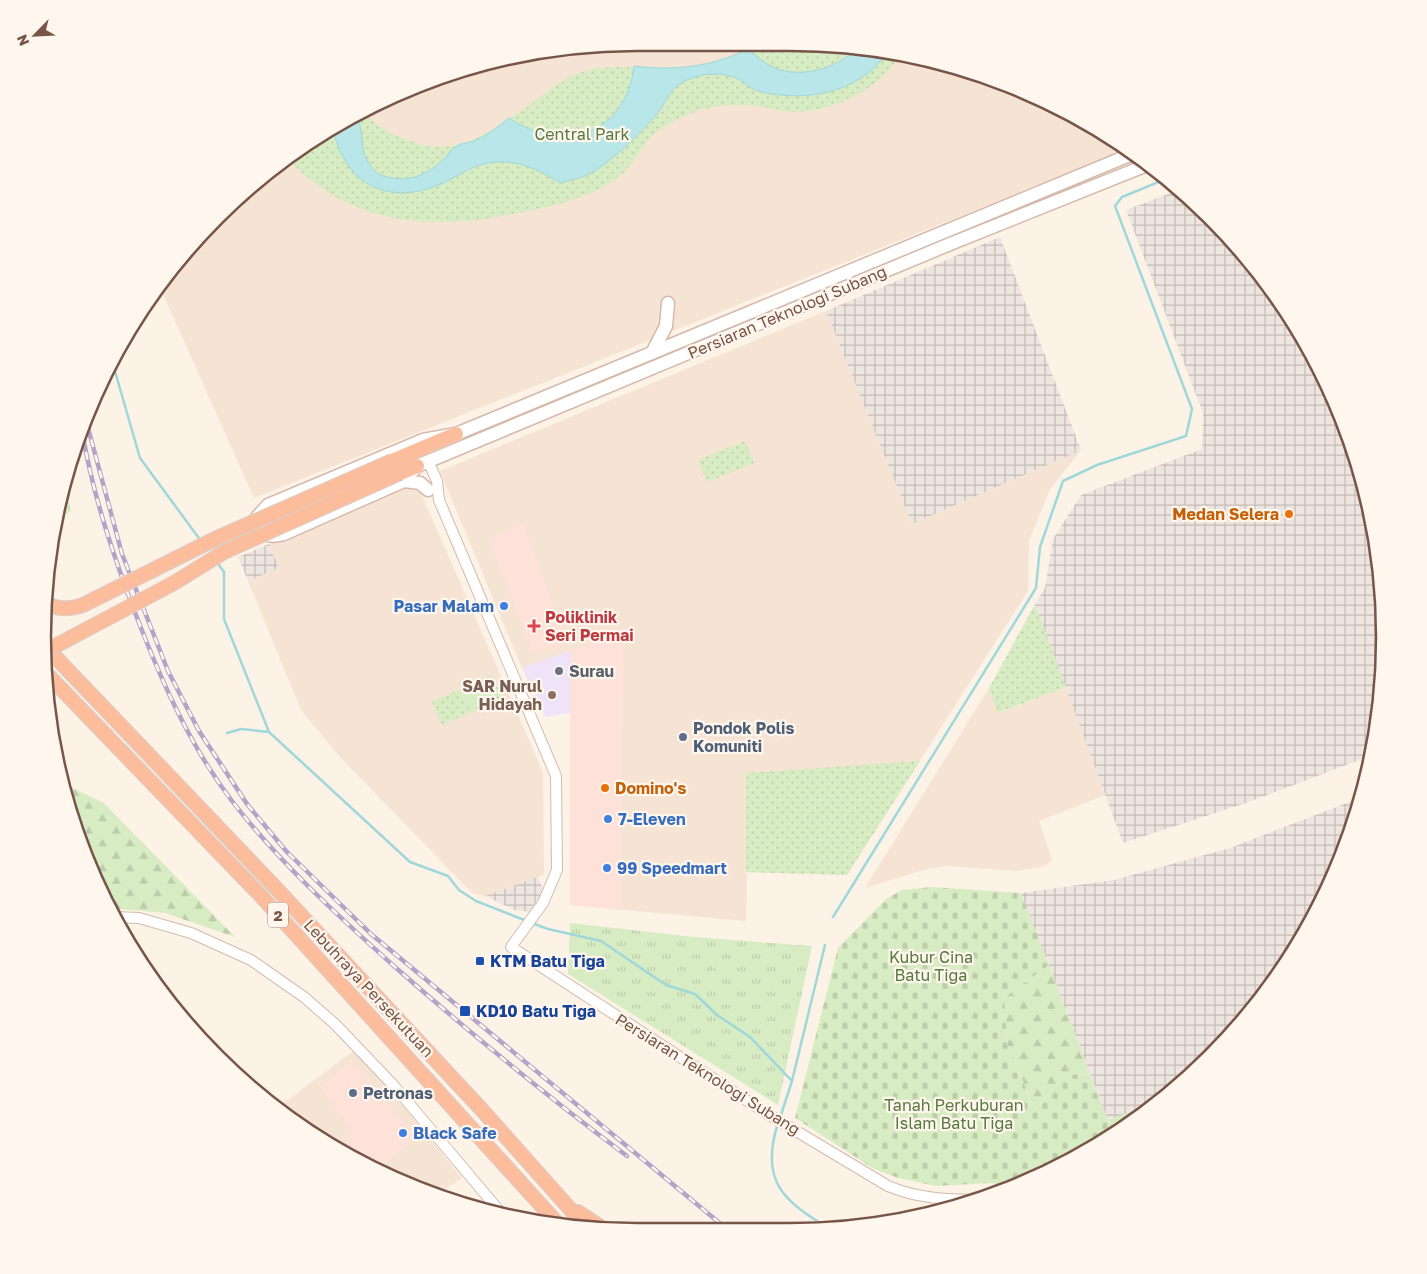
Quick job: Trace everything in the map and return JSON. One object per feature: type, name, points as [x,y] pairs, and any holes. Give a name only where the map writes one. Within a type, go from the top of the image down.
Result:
[{"type":"highway","points":[[52,648],[174,583],[224,552],[399,472],[456,434]]},
{"type":"highway","points":[[53,606],[71,609],[83,605],[217,538],[423,464]]},
{"type":"highway","name":"Lebuhraya Persekutuan","points":[[52,653],[273,885],[580,1220]]},
{"type":"highway","name":"Lebuhraya Persekutuan","points":[[53,681],[261,896],[551,1216]]},
{"type":"highway","points":[[573,1211],[581,1213],[591,1220]]},
{"type":"main road","name":"Persiaran Teknologi Subang","points":[[399,472],[284,534],[272,537],[265,536],[257,523],[257,517],[268,505],[423,440],[456,434],[1125,157]]},
{"type":"main road","name":"Persiaran Teknologi Subang","points":[[423,464],[950,244],[1141,168]]},
{"type":"main road","points":[[944,231],[950,244]]},
{"type":"main road","points":[[652,353],[666,326],[668,303]]},
{"type":"main road","points":[[520,408],[526,421]]},
{"type":"main road","points":[[399,472],[420,483],[428,490]]},
{"type":"street","name":"Persiaran Teknologi Subang","points":[[423,464],[428,490],[439,500]]},
{"type":"street","name":"Persiaran Teknologi Subang","points":[[423,464],[437,481],[439,500],[556,776],[557,870],[551,889],[511,947],[766,1113],[888,1186],[906,1194],[924,1198],[954,1199]]},
{"type":"street","points":[[123,917],[139,918],[191,933],[250,960],[304,997],[336,1025],[395,1087],[494,1205]]},
{"type":"shaded area","points":[[637,51],[790,51],[866,56],[942,71],[978,82],[1049,112],[1083,130],[1119,153],[254,498],[163,293],[172,280],[223,223],[280,172],[344,130],[413,96],[485,71],[561,56]]},
{"type":"shaded area","points":[[1171,193],[1204,223],[1255,280],[1297,344],[1331,413],[1356,485],[1371,561],[1376,637],[1371,713],[1362,759],[1246,803],[1123,843],[1035,604],[1045,588],[1053,539],[1081,495],[1202,449],[1203,413],[1126,210]]},
{"type":"shaded area","points":[[1000,237],[1081,450],[912,524],[826,311]]},
{"type":"shaded area","points":[[826,311],[912,524],[1081,450],[1050,489],[1029,541],[1028,591],[847,875],[747,872],[746,921],[570,905],[570,651],[522,668],[440,471]]},
{"type":"shaded area","points":[[416,482],[543,772],[544,875],[485,896],[472,893],[340,757],[301,710],[248,581],[279,568],[269,544]]},
{"type":"shaded area","points":[[523,524],[567,642],[534,655],[489,539]]},
{"type":"shaded area","points":[[269,544],[279,568],[248,581],[238,557]]},
{"type":"shaded area","points":[[623,632],[621,910],[570,905],[570,651]]},
{"type":"shaded area","name":"SAR Nurul Hidayah","points":[[570,651],[570,713],[545,717],[522,668]]},
{"type":"shaded area","points":[[1066,687],[1105,795],[1039,821],[1052,860],[1045,866],[1016,871],[945,866],[923,870],[865,888],[989,688],[999,713]]},
{"type":"shaded area","points":[[1352,801],[1331,861],[1315,896],[1297,930],[1255,994],[1204,1051],[1176,1077],[1147,1102],[1111,1127],[1021,893],[1114,880],[1230,848]]},
{"type":"shaded area","points":[[538,877],[543,889],[529,912],[515,910],[485,896]]},
{"type":"shaded area","points":[[356,1049],[462,1178],[444,1190],[413,1178],[344,1144],[283,1104]]},
{"type":"shaded area","points":[[352,1060],[414,1134],[411,1143],[382,1164],[344,1144],[340,1141],[353,1132],[320,1087]]},
{"type":"green space","name":"Central Park","points":[[743,51],[790,51],[866,56],[896,61],[869,88],[840,103],[825,108],[793,112],[756,106],[733,105],[711,107],[690,113],[656,133],[626,170],[594,192],[559,204],[503,216],[469,221],[403,220],[372,212],[342,200],[314,182],[293,163],[344,130],[369,117],[388,132],[422,145],[435,147],[461,144],[473,140],[497,127],[557,85],[578,74],[594,69],[611,67],[681,69],[708,65]]},
{"type":"green space","points":[[745,441],[754,463],[707,482],[698,460]]},
{"type":"green space","points":[[68,500],[71,511],[65,515]]},
{"type":"green space","points":[[1035,604],[1066,687],[998,713],[989,688]]},
{"type":"green space","points":[[492,675],[502,698],[442,725],[432,702]]},
{"type":"green space","points":[[491,678],[499,696],[469,710],[461,692]]},
{"type":"green space","points":[[920,761],[847,875],[746,872],[746,773]]},
{"type":"green space","points":[[71,787],[104,803],[235,937],[165,913],[119,909],[96,861],[82,825]]},
{"type":"green space","points":[[931,887],[1021,893],[1049,965],[1004,998],[1007,1043],[1035,1110],[1065,1075],[1090,1074],[1111,1127],[1049,1162],[998,1184],[936,1186],[898,1178],[874,1169],[795,1118],[838,948],[886,899],[902,890]]},
{"type":"green space","points":[[570,923],[694,937],[812,946],[778,1105],[568,974]]},
{"type":"green space","points":[[1049,965],[1090,1074],[1065,1075],[1035,1110],[1007,1043],[1004,998]]},
{"type":"green space","points":[[1137,1109],[1112,1126],[1109,1120]]},
{"type":"water","points":[[743,51],[750,51],[770,66],[794,72],[814,71],[834,65],[849,55],[882,59],[862,77],[847,86],[811,95],[793,96],[755,90],[738,79],[718,74],[703,75],[683,82],[675,88],[651,121],[606,163],[586,176],[560,183],[535,169],[517,163],[498,162],[476,166],[443,183],[424,190],[405,193],[388,191],[373,186],[359,177],[348,165],[339,149],[335,136],[359,122],[364,150],[370,165],[376,172],[382,175],[408,179],[434,168],[454,148],[483,137],[509,118],[530,129],[550,135],[570,136],[589,131],[605,122],[619,108],[629,90],[634,66],[678,68],[706,64]]},
{"type":"waterway","points":[[833,917],[1036,588],[1040,547],[1063,481],[1097,465],[1186,436],[1192,409],[1115,206],[1122,197],[1159,182]]},
{"type":"waterway","points":[[115,372],[140,458],[201,541]]},
{"type":"waterway","points":[[216,561],[224,572],[224,619],[269,732],[410,862],[448,876],[459,890],[476,901],[527,921]]},
{"type":"waterway","points":[[227,733],[241,729],[269,732]]},
{"type":"waterway","points":[[532,923],[548,929],[601,941],[666,985],[695,994],[717,1015],[750,1037],[792,1081]]},
{"type":"waterway","points":[[780,1118],[792,1081],[825,945]]},
{"type":"waterway","points":[[778,1123],[773,1143],[772,1161],[774,1175],[780,1188],[789,1199],[818,1222]]},
{"type":"railway","points":[[89,431],[122,554],[168,671],[199,731],[247,804],[286,851],[371,934],[720,1223]]},
{"type":"railway","points":[[84,443],[97,500],[131,602],[151,654],[187,730],[201,755],[232,801],[289,867],[395,967],[509,1064],[627,1156]]},
{"type":"place","name":"Medan Selera","points":[[1289,514]]},
{"type":"place","name":"Pasar Malam","points":[[504,606]]},
{"type":"place","name":"Poliklinik Seri Permai","points":[[534,626]]},
{"type":"place","name":"Surau","points":[[559,671]]},
{"type":"place","name":"SAR Nurul Hidayah","points":[[552,695]]},
{"type":"place","name":"Pondok Polis Komuniti","points":[[683,737]]},
{"type":"place","name":"Domino's","points":[[605,788]]},
{"type":"place","name":"7-Eleven","points":[[608,819]]},
{"type":"place","name":"99 Speedmart","points":[[607,868]]},
{"type":"place","name":"KTM Batu Tiga","points":[[480,961]]},
{"type":"place","name":"KD10 Batu Tiga","points":[[465,1011]]},
{"type":"place","name":"Petronas","points":[[353,1093]]},
{"type":"place","name":"Black Safe","points":[[403,1133]]},
{"type":"park label","name":"Kubur Cina Batu Tiga","points":[[931,966]]},
{"type":"park label","name":"Tanah Perkuburan Islam Batu Tiga","points":[[954,1114]]}]
